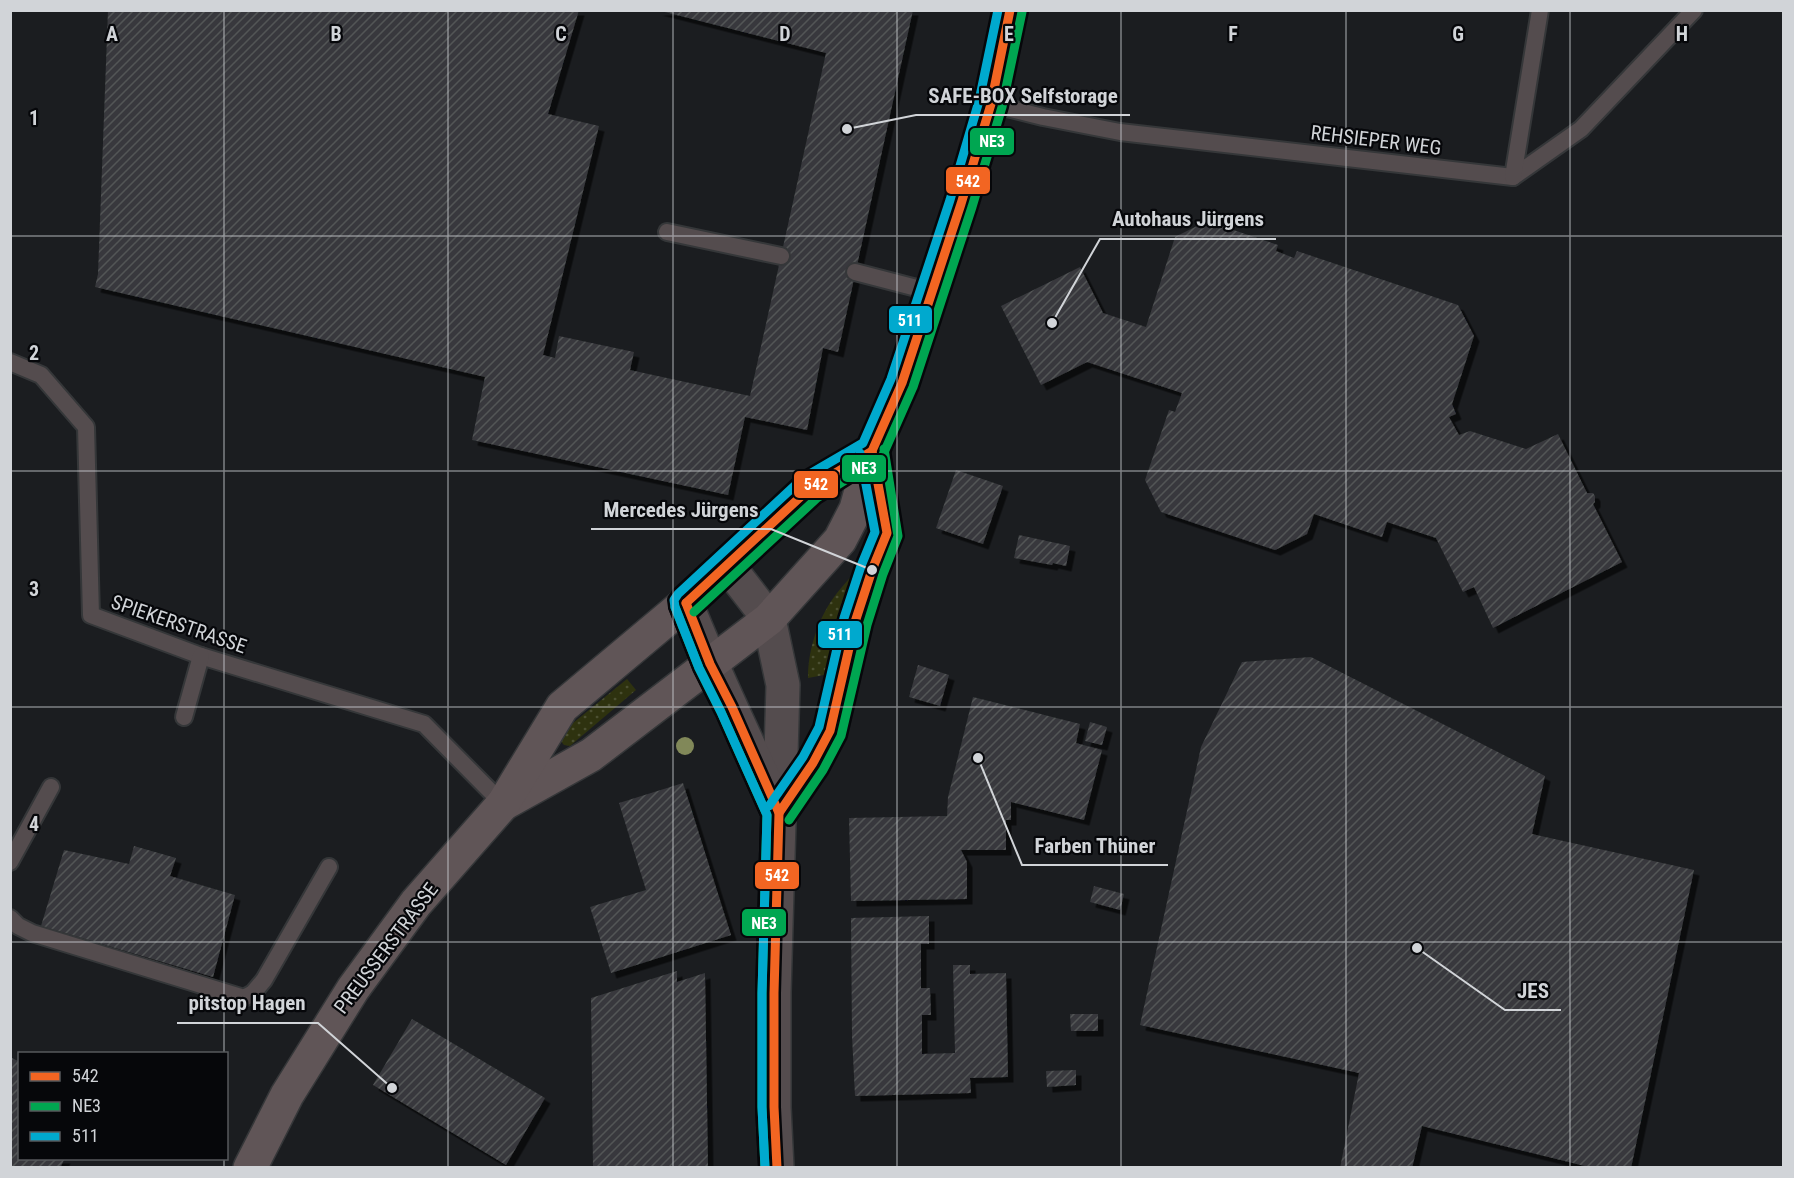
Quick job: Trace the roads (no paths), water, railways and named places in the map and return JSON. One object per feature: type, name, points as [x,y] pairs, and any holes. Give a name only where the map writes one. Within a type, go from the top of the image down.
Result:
[{"type":"main road","name":"PREUSSERSTRASSE","points":[[503,804],[591,755],[769,619],[840,540],[856,509],[872,451],[902,383],[961,204],[991,104],[1010,10]]},
{"type":"main road","name":"PREUSSERSTRASSE","points":[[250,1167],[287,1095],[353,989],[416,903],[503,804],[562,707],[728,566],[810,488],[872,451]]},
{"type":"street","points":[[728,566],[769,619],[783,685],[774,993],[774,1107],[777,1167]]},
{"type":"street","points":[[686,603],[710,664],[732,707],[779,813]]},
{"type":"lane","points":[[1513,177],[1540,10]]},
{"type":"lane","points":[[1513,177],[1581,129],[1694,10]]},
{"type":"lane","name":"REHSIEPER WEG","points":[[991,104],[1120,132],[1513,177]]},
{"type":"lane","points":[[667,232],[782,256]]},
{"type":"lane","points":[[855,272],[932,292]]},
{"type":"lane","name":"SPIEKERSTRASSE","points":[[10,362],[41,375],[86,427],[91,615],[201,656],[424,724],[503,804]]},
{"type":"lane","points":[[779,813],[813,763],[830,731],[855,622],[887,533],[872,451]]},
{"type":"lane","points":[[184,717],[201,656]]},
{"type":"lane","points":[[10,862],[51,787]]},
{"type":"lane","points":[[10,918],[18,926],[32,933],[244,998],[264,980],[329,867]]},
{"type":"place","name":"SAFE-BOX Selfstorage","points":[[847,129]]},
{"type":"place","name":"Autohaus Jürgens","points":[[1052,323]]},
{"type":"place","name":"Mercedes Jürgens","points":[[872,570]]},
{"type":"place","name":"Farben Thüner","points":[[978,758]]},
{"type":"place","name":"JES","points":[[1417,948]]},
{"type":"place","name":"pitstop Hagen","points":[[392,1088]]}]
